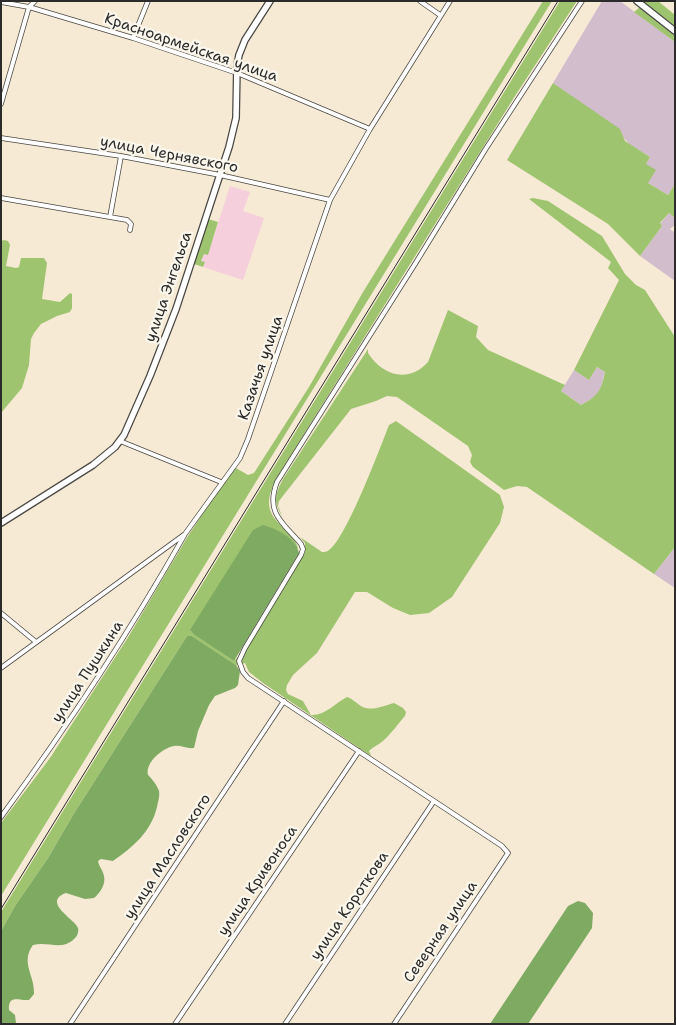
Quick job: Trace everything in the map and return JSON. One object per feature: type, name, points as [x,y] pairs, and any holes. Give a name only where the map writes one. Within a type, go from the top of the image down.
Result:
[{"type":"street","points":[[1,104],[29,6],[34,1]]},
{"type":"street","points":[[133,38],[148,1]]},
{"type":"street","name":"улица Энгельса","points":[[1,523],[82,472],[108,454],[120,441],[144,392],[167,332],[220,175],[235,123],[238,61],[243,44],[270,1]]},
{"type":"street","points":[[420,1],[440,15]]},
{"type":"street","name":"Казачья улица","points":[[1,668],[185,534],[240,458],[330,200],[370,130],[450,1]]},
{"type":"street","points":[[434,801],[248,678],[243,672],[239,661],[301,555],[301,544],[274,510],[273,493],[277,482],[485,150],[582,1]]},
{"type":"street","points":[[637,1],[675,31]]},
{"type":"street","name":"Красноармейская улица","points":[[1,2],[29,6],[237,73],[370,130]]},
{"type":"street","name":"улица Чернявского","points":[[1,138],[120,156],[220,175],[330,200]]},
{"type":"street","points":[[110,217],[120,156]]},
{"type":"street","points":[[1,198],[129,221],[131,224],[130,230]]},
{"type":"street","points":[[120,441],[221,482]]},
{"type":"street","name":"улица Пушкина","points":[[1,817],[42,762],[98,677],[151,594],[185,534]]},
{"type":"street","points":[[1,613],[36,642]]},
{"type":"street","name":"улица Масловского","points":[[70,1024],[284,701]]},
{"type":"street","name":"улица Кривоноса","points":[[175,1024],[360,752]]},
{"type":"street","name":"Северная улица","points":[[394,1024],[508,853],[502,846],[434,801]]},
{"type":"street","name":"улица Короткова","points":[[284,1024],[434,801]]},
{"type":"shaded area","points":[[602,1],[620,1],[675,42],[675,184],[668,195],[648,183],[646,164],[650,157],[629,144],[621,132],[553,83]]},
{"type":"shaded area","points":[[230,186],[250,192],[243,211],[264,218],[243,280],[203,267],[205,263],[201,261],[204,254],[208,254]]},
{"type":"shaded area","points":[[669,213],[675,218],[675,225],[670,229],[675,233],[675,281],[640,256]]},
{"type":"shaded area","points":[[597,367],[605,372],[601,387],[596,396],[581,405],[561,391],[574,370],[589,380]]},
{"type":"shaded area","points":[[675,547],[675,588],[654,574]]},
{"type":"green space","points":[[543,1],[552,1],[1,896],[1,823],[50,758],[127,639],[188,536],[223,483],[236,468],[248,475],[254,473],[309,387],[363,292]]},
{"type":"green space","points":[[560,1],[577,1],[515,96],[276,479],[271,490],[270,510],[273,516],[294,539],[298,548],[191,631],[234,661],[238,657],[239,664],[236,665],[192,636],[187,636],[1,931],[1,912]]},
{"type":"green space","points":[[642,1],[658,1],[675,15],[675,27]]},
{"type":"green space","points":[[640,7],[675,34],[675,42],[634,12]]},
{"type":"green space","points":[[553,83],[620,129],[625,141],[650,157],[646,164],[656,170],[648,183],[668,195],[675,184],[675,218],[669,213],[660,223],[662,226],[640,256],[608,224],[507,160]]},
{"type":"green space","points":[[529,199],[548,201],[602,236],[625,274],[636,285],[645,290],[675,337],[675,547],[654,574],[527,487],[517,486],[504,490],[473,467],[470,462],[472,455],[468,446],[397,397],[387,396],[351,409],[279,501],[278,506],[282,516],[277,506],[276,498],[283,479],[368,349],[368,353],[380,367],[396,374],[412,373],[428,362],[448,310],[478,326],[476,337],[488,350],[565,385],[561,391],[581,405],[598,392],[605,372],[597,367],[589,380],[574,370],[619,280],[608,268],[611,262]]},
{"type":"green space","points":[[208,219],[218,222],[208,255],[204,254],[201,261],[205,262],[203,267],[194,264]]},
{"type":"green space","points":[[1,241],[8,241],[10,245],[6,266],[19,267],[21,258],[44,258],[47,263],[42,299],[60,302],[70,293],[72,294],[72,308],[70,312],[41,324],[34,333],[31,339],[29,365],[22,388],[1,413]]},
{"type":"green space","points":[[396,421],[500,495],[504,507],[500,523],[452,597],[429,613],[410,615],[393,608],[367,592],[355,592],[317,653],[293,675],[287,685],[286,690],[288,694],[303,701],[311,715],[325,711],[347,697],[365,708],[377,708],[394,703],[403,708],[406,712],[405,716],[386,738],[369,751],[371,756],[263,683],[249,672],[245,663],[241,664],[245,652],[305,552],[305,543],[300,537],[322,552],[328,551],[336,542],[353,512],[389,425]]},
{"type":"green space","points":[[263,525],[279,531],[290,538],[299,553],[234,661],[190,630],[253,530]]},
{"type":"green space","points":[[187,636],[192,636],[236,665],[240,671],[238,685],[215,696],[198,731],[194,748],[169,747],[152,761],[149,766],[148,775],[157,787],[159,795],[154,816],[146,831],[134,844],[113,861],[101,859],[98,861],[104,882],[94,898],[85,899],[66,893],[59,897],[57,901],[58,906],[78,928],[77,936],[65,944],[33,945],[29,951],[28,963],[34,994],[29,1000],[12,1000],[9,1010],[15,1015],[16,1023],[1,1024],[1,931]]},
{"type":"green space","points":[[578,901],[585,903],[593,913],[592,928],[528,1024],[490,1024],[568,906]]},
{"type":"railway","points":[[1,909],[558,1]]}]
